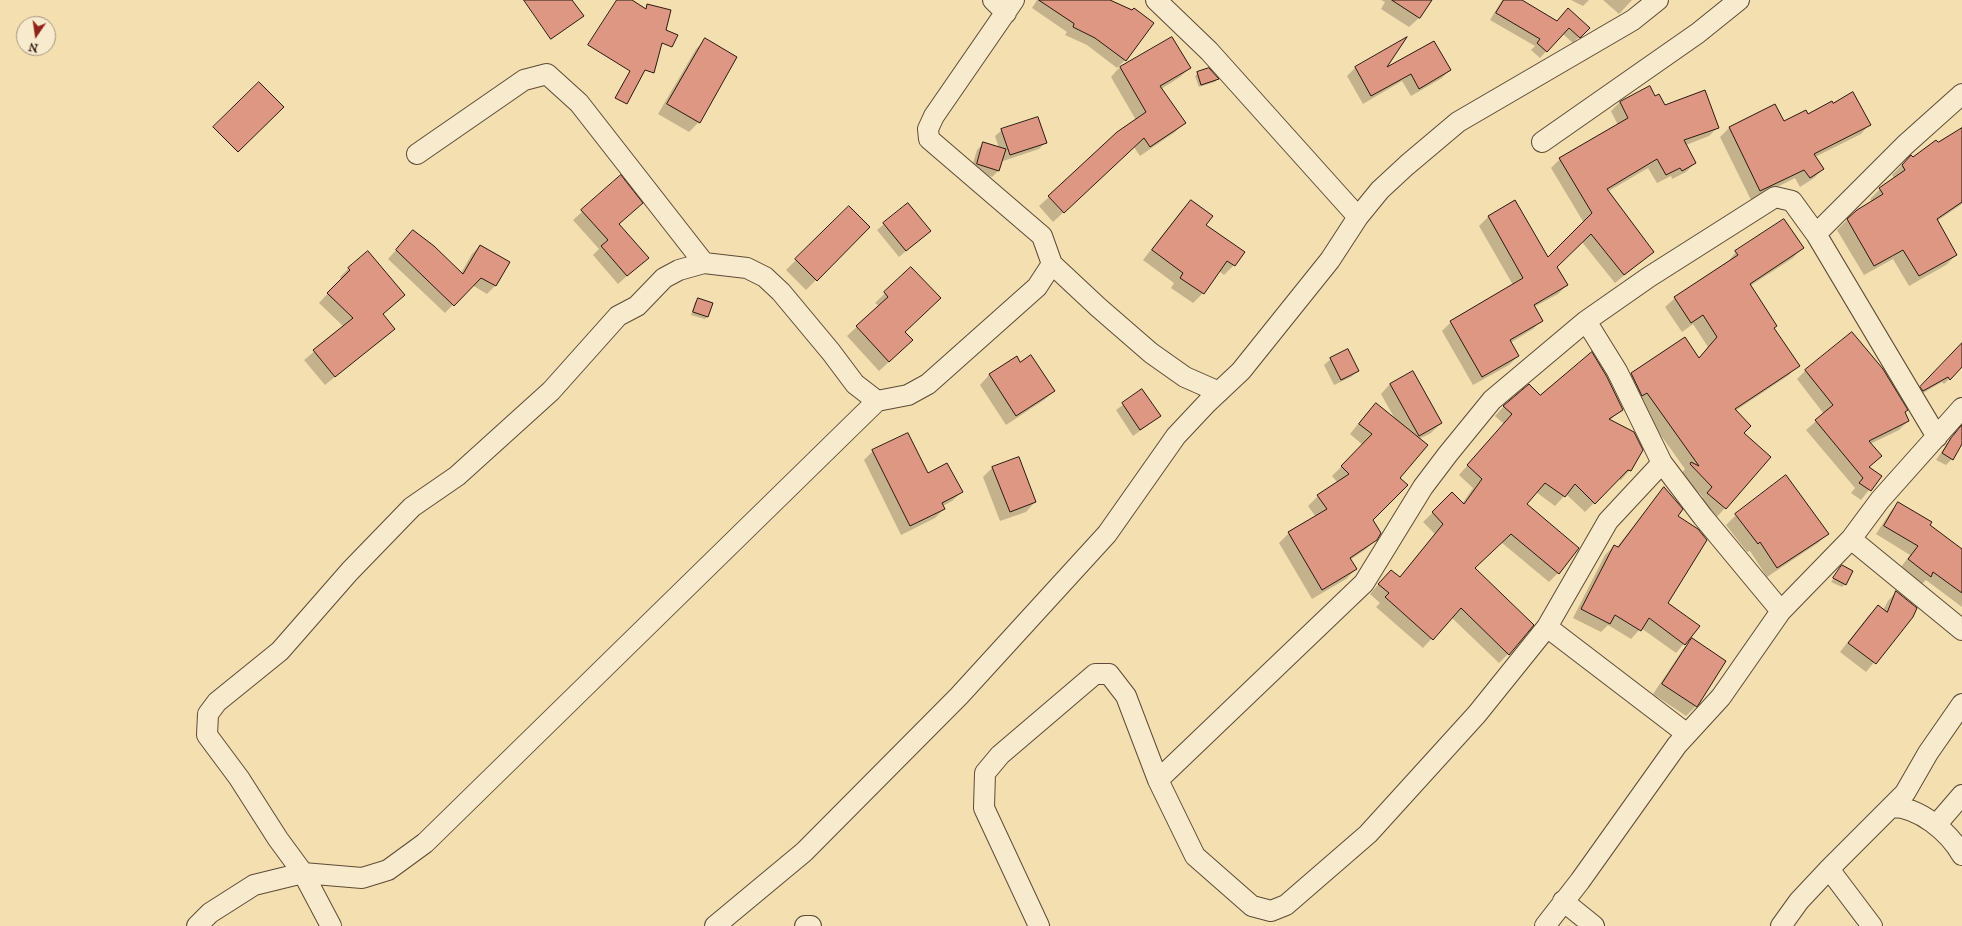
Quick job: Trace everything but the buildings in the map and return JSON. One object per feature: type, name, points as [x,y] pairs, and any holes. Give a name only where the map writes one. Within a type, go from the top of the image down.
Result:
[{"type":"street","points":[[1156,0],[1209,50],[1358,217]]},
{"type":"street","points":[[715,926],[804,852],[959,696],[1106,534],[1176,436],[1241,371],[1330,260],[1358,217],[1380,190],[1458,122],[1633,20],[1658,0]]},
{"type":"street","points":[[1542,142],[1698,33],[1739,0]]},
{"type":"street","points":[[1005,4],[934,116],[928,129],[929,140],[1042,236],[1052,264],[1098,307],[1151,353],[1185,377],[1219,392]]},
{"type":"street","points":[[417,154],[524,80],[547,74],[579,103],[704,263]]},
{"type":"street","points":[[1816,234],[1905,146],[1962,94]]},
{"type":"street","points":[[1158,780],[1364,583],[1423,487],[1492,400],[1586,321],[1649,277],[1775,197],[1792,201],[1816,234],[1937,437]]},
{"type":"street","points":[[331,926],[303,873],[278,839],[239,778],[207,735],[208,714],[217,702],[280,651],[350,571],[412,508],[457,476],[551,391],[618,316],[637,306],[664,278],[679,270],[704,263],[747,268],[765,278],[791,304],[855,384],[877,401]]},
{"type":"street","points":[[197,926],[210,913],[254,885],[303,873],[362,878],[388,870],[425,843],[877,401],[908,395],[928,384],[1037,288],[1052,264]]},
{"type":"street","points":[[1586,321],[1617,371],[1662,463],[1703,517],[1781,611]]},
{"type":"street","points":[[1545,926],[1580,881],[1677,745],[1721,697],[1781,611],[1851,539],[1880,500],[1962,408]]},
{"type":"street","points":[[1039,926],[984,808],[985,773],[1000,755],[1095,674],[1109,674],[1126,696],[1158,780],[1195,856],[1252,906],[1271,911],[1286,905],[1368,834],[1477,714],[1547,628],[1608,521],[1662,463]]},
{"type":"street","points":[[1851,539],[1962,630]]},
{"type":"street","points":[[1547,628],[1687,734]]},
{"type":"street","points":[[1782,926],[1799,901],[1905,793],[1928,753],[1962,704]]},
{"type":"street","points":[[1937,824],[1962,795]]},
{"type":"street","points":[[1892,807],[1902,807],[1937,824],[1958,846],[1962,855]]},
{"type":"street","points":[[1829,869],[1872,926]]},
{"type":"street","points":[[1563,901],[1594,926]]},
{"type":"street","points":[[805,926],[811,926]]}]
